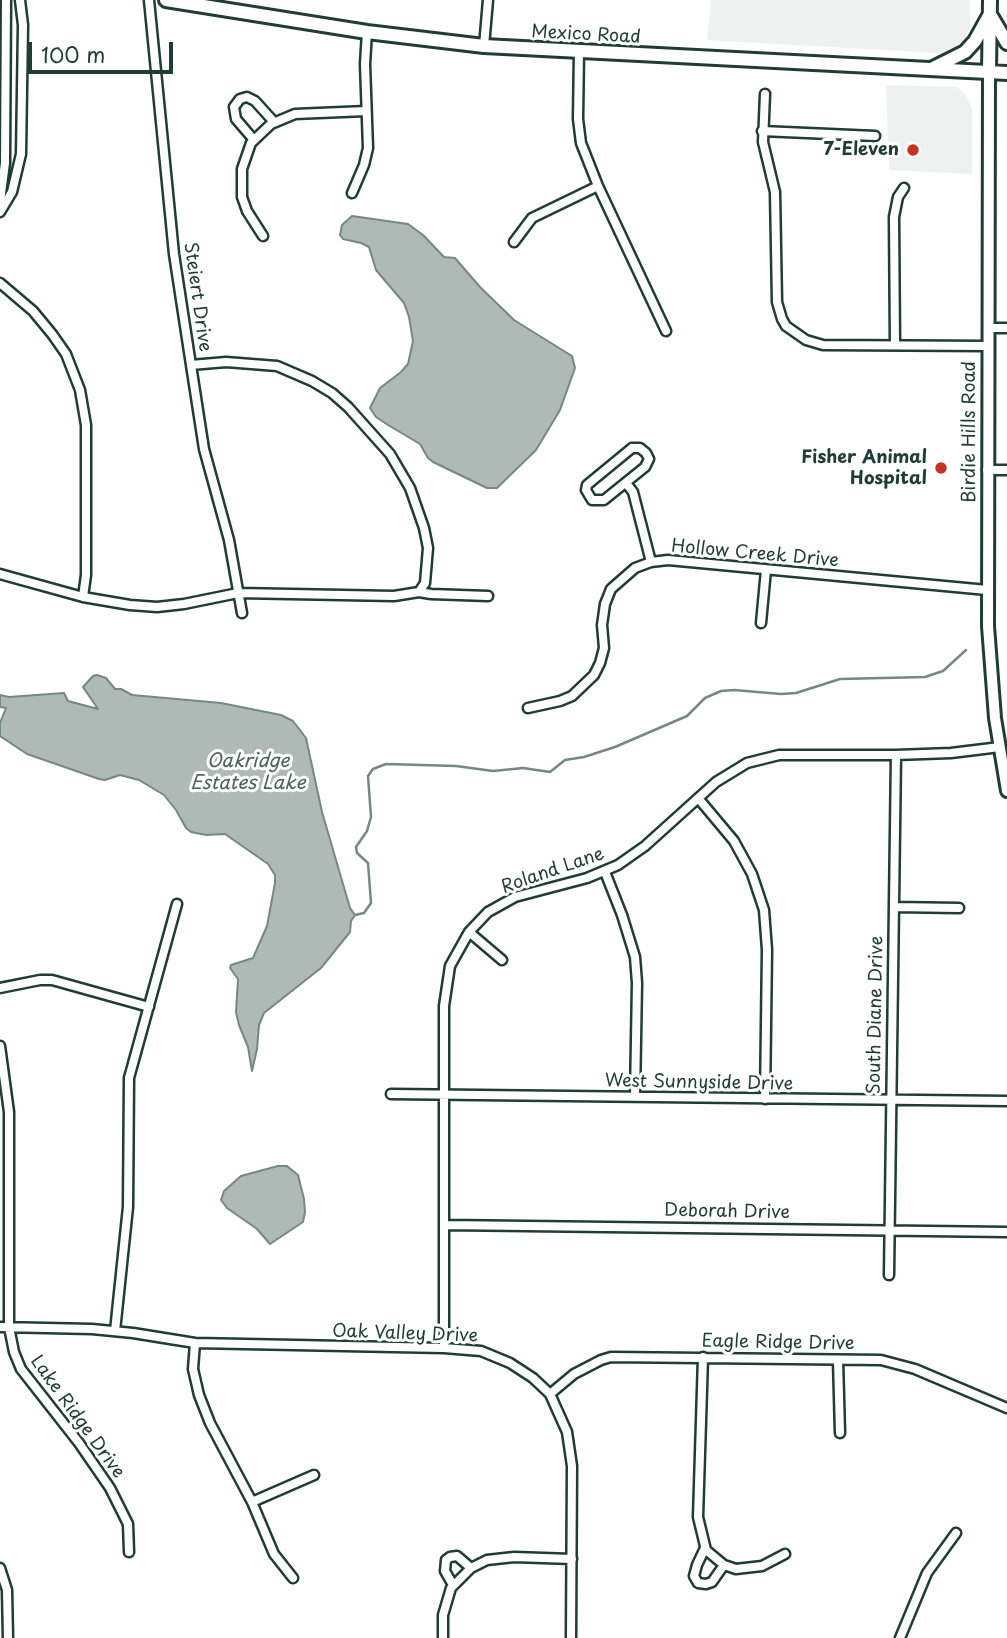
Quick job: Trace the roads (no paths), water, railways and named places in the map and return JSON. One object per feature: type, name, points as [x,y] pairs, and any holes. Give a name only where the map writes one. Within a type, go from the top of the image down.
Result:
[{"type":"main road","name":"Mexico Road","points":[[166,0],[368,32],[484,46],[1007,73]]},
{"type":"main road","points":[[989,72],[990,0]]},
{"type":"main road","points":[[990,14],[1007,43]]},
{"type":"main road","points":[[929,69],[965,52],[975,41],[990,14]]},
{"type":"main road","name":"Birdie Hills Road","points":[[989,72],[987,590],[989,658],[1007,791]]},
{"type":"street","points":[[0,201],[5,163],[6,0]]},
{"type":"street","points":[[0,212],[12,192],[21,154],[23,25],[20,0]]},
{"type":"street","name":"Steiert Drive","points":[[149,0],[173,240],[191,365],[204,449],[229,540],[242,613]]},
{"type":"street","points":[[484,46],[488,0]]},
{"type":"street","points":[[352,193],[368,148],[365,64],[368,32]]},
{"type":"street","points":[[579,52],[578,119],[581,143],[598,186],[666,331]]},
{"type":"street","points":[[765,94],[762,131],[775,192],[777,302],[782,320],[791,331],[814,343],[988,346]]},
{"type":"street","points":[[254,140],[236,119],[234,107],[240,99],[247,97],[256,101],[274,122]]},
{"type":"street","points":[[262,236],[242,197],[242,169],[254,140],[274,122],[295,114],[366,111]]},
{"type":"street","points":[[762,131],[875,136]]},
{"type":"street","points":[[514,242],[532,218],[598,186]]},
{"type":"street","points":[[895,345],[894,217],[898,197],[904,188]]},
{"type":"street","points":[[0,283],[33,311],[52,334],[66,354],[80,390],[86,425],[86,575],[83,597]]},
{"type":"street","points":[[988,328],[1007,328]]},
{"type":"street","points":[[191,365],[226,362],[277,366],[312,381],[348,407],[390,454],[410,488],[428,548],[425,583],[419,592]]},
{"type":"street","points":[[632,448],[640,448],[649,459],[645,467],[626,483],[599,502],[592,500],[586,490],[591,480],[632,448]]},
{"type":"street","points":[[987,470],[1007,470]]},
{"type":"street","points":[[626,483],[633,492],[651,562]]},
{"type":"street","name":"Hollow Creek Drive","points":[[528,708],[572,696],[594,675],[604,648],[605,604],[611,589],[635,568],[651,562],[668,560],[987,590]]},
{"type":"street","points":[[761,623],[766,570]]},
{"type":"street","points":[[0,574],[83,597],[157,607],[239,593],[394,596],[419,592],[488,596]]},
{"type":"street","name":"Roland Lane","points":[[444,1348],[446,985],[450,966],[469,932],[488,912],[515,897],[605,872],[645,846],[733,770],[764,758],[779,755],[960,752],[1000,747]]},
{"type":"street","name":"South Diane Drive","points":[[888,1275],[895,755]]},
{"type":"street","points":[[698,798],[734,841],[752,874],[764,910],[767,950],[765,1099]]},
{"type":"street","points":[[605,872],[635,957],[635,1097]]},
{"type":"street","points":[[115,1331],[128,1208],[129,1078],[177,904]]},
{"type":"street","points":[[894,907],[959,908]]},
{"type":"street","points":[[469,932],[502,960]]},
{"type":"street","points":[[0,988],[40,979],[52,980],[149,1007]]},
{"type":"street","name":"Lake Ridge Drive","points":[[0,1046],[9,1112],[5,1327],[21,1369],[79,1443],[110,1489],[128,1524],[129,1552]]},
{"type":"street","name":"West Sunnyside Drive","points":[[391,1094],[1007,1101]]},
{"type":"street","name":"Deborah Drive","points":[[446,1225],[1007,1231]]},
{"type":"street","name":"Oak Valley Drive","points":[[5,1327],[115,1331],[195,1343],[444,1348],[481,1351],[496,1357],[533,1378],[550,1394],[567,1432],[572,1466],[571,1638]]},
{"type":"street","points":[[195,1343],[193,1369],[210,1423],[252,1502],[274,1554],[293,1578]]},
{"type":"street","name":"Eagle Ridge Drive","points":[[550,1394],[574,1374],[611,1357],[881,1360],[915,1369],[1007,1408]]},
{"type":"street","points":[[703,1357],[698,1517],[705,1548],[724,1565],[736,1569],[762,1566],[785,1554]]},
{"type":"street","points":[[838,1360],[840,1433]]},
{"type":"street","points":[[252,1502],[314,1475]]},
{"type":"street","points":[[900,1638],[927,1573],[956,1533]]},
{"type":"street","points":[[705,1548],[694,1576],[698,1583],[706,1584],[712,1581],[724,1565]]},
{"type":"street","points":[[453,1586],[445,1571],[446,1560],[457,1556],[471,1568]]},
{"type":"street","points":[[443,1638],[443,1615],[453,1586],[471,1568],[487,1560],[514,1557],[572,1559]]},
{"type":"street","points":[[0,1568],[7,1590],[8,1638]]},
{"type":"water","points":[[352,216],[408,224],[444,257],[455,258],[514,320],[572,356],[575,368],[560,410],[536,450],[497,488],[487,488],[433,462],[420,444],[376,417],[370,408],[380,388],[408,364],[413,341],[404,303],[376,270],[369,247],[343,239],[340,235],[342,225]]},
{"type":"water","name":"Oakridge Estates Lake","points":[[97,675],[106,678],[115,689],[132,695],[221,703],[281,715],[293,721],[306,738],[322,812],[350,908],[355,915],[351,921],[350,932],[321,968],[264,1013],[259,1025],[252,1071],[248,1047],[236,1012],[238,979],[230,968],[231,965],[253,958],[267,926],[275,883],[275,875],[268,864],[225,834],[206,835],[191,832],[164,795],[139,780],[120,775],[105,780],[99,779],[27,754],[0,736],[0,723],[6,708],[0,707],[0,695],[9,697],[64,693],[68,701],[98,709],[83,687]]},
{"type":"water","points":[[287,1166],[298,1175],[305,1212],[303,1222],[270,1244],[257,1229],[227,1208],[221,1200],[224,1191],[241,1176]]},
{"type":"waterway","points":[[355,915],[364,913],[371,903],[368,863],[357,853],[356,847],[367,831],[371,817],[368,776],[373,769],[386,764],[456,766],[493,771],[523,768],[550,772],[565,760],[615,747],[687,716],[705,698],[721,691],[796,693],[840,679],[925,677],[943,671],[966,650]]},
{"type":"place","name":"7-Eleven","points":[[913,150]]},
{"type":"place","name":"Fisher Animal Hospital","points":[[941,468]]}]
